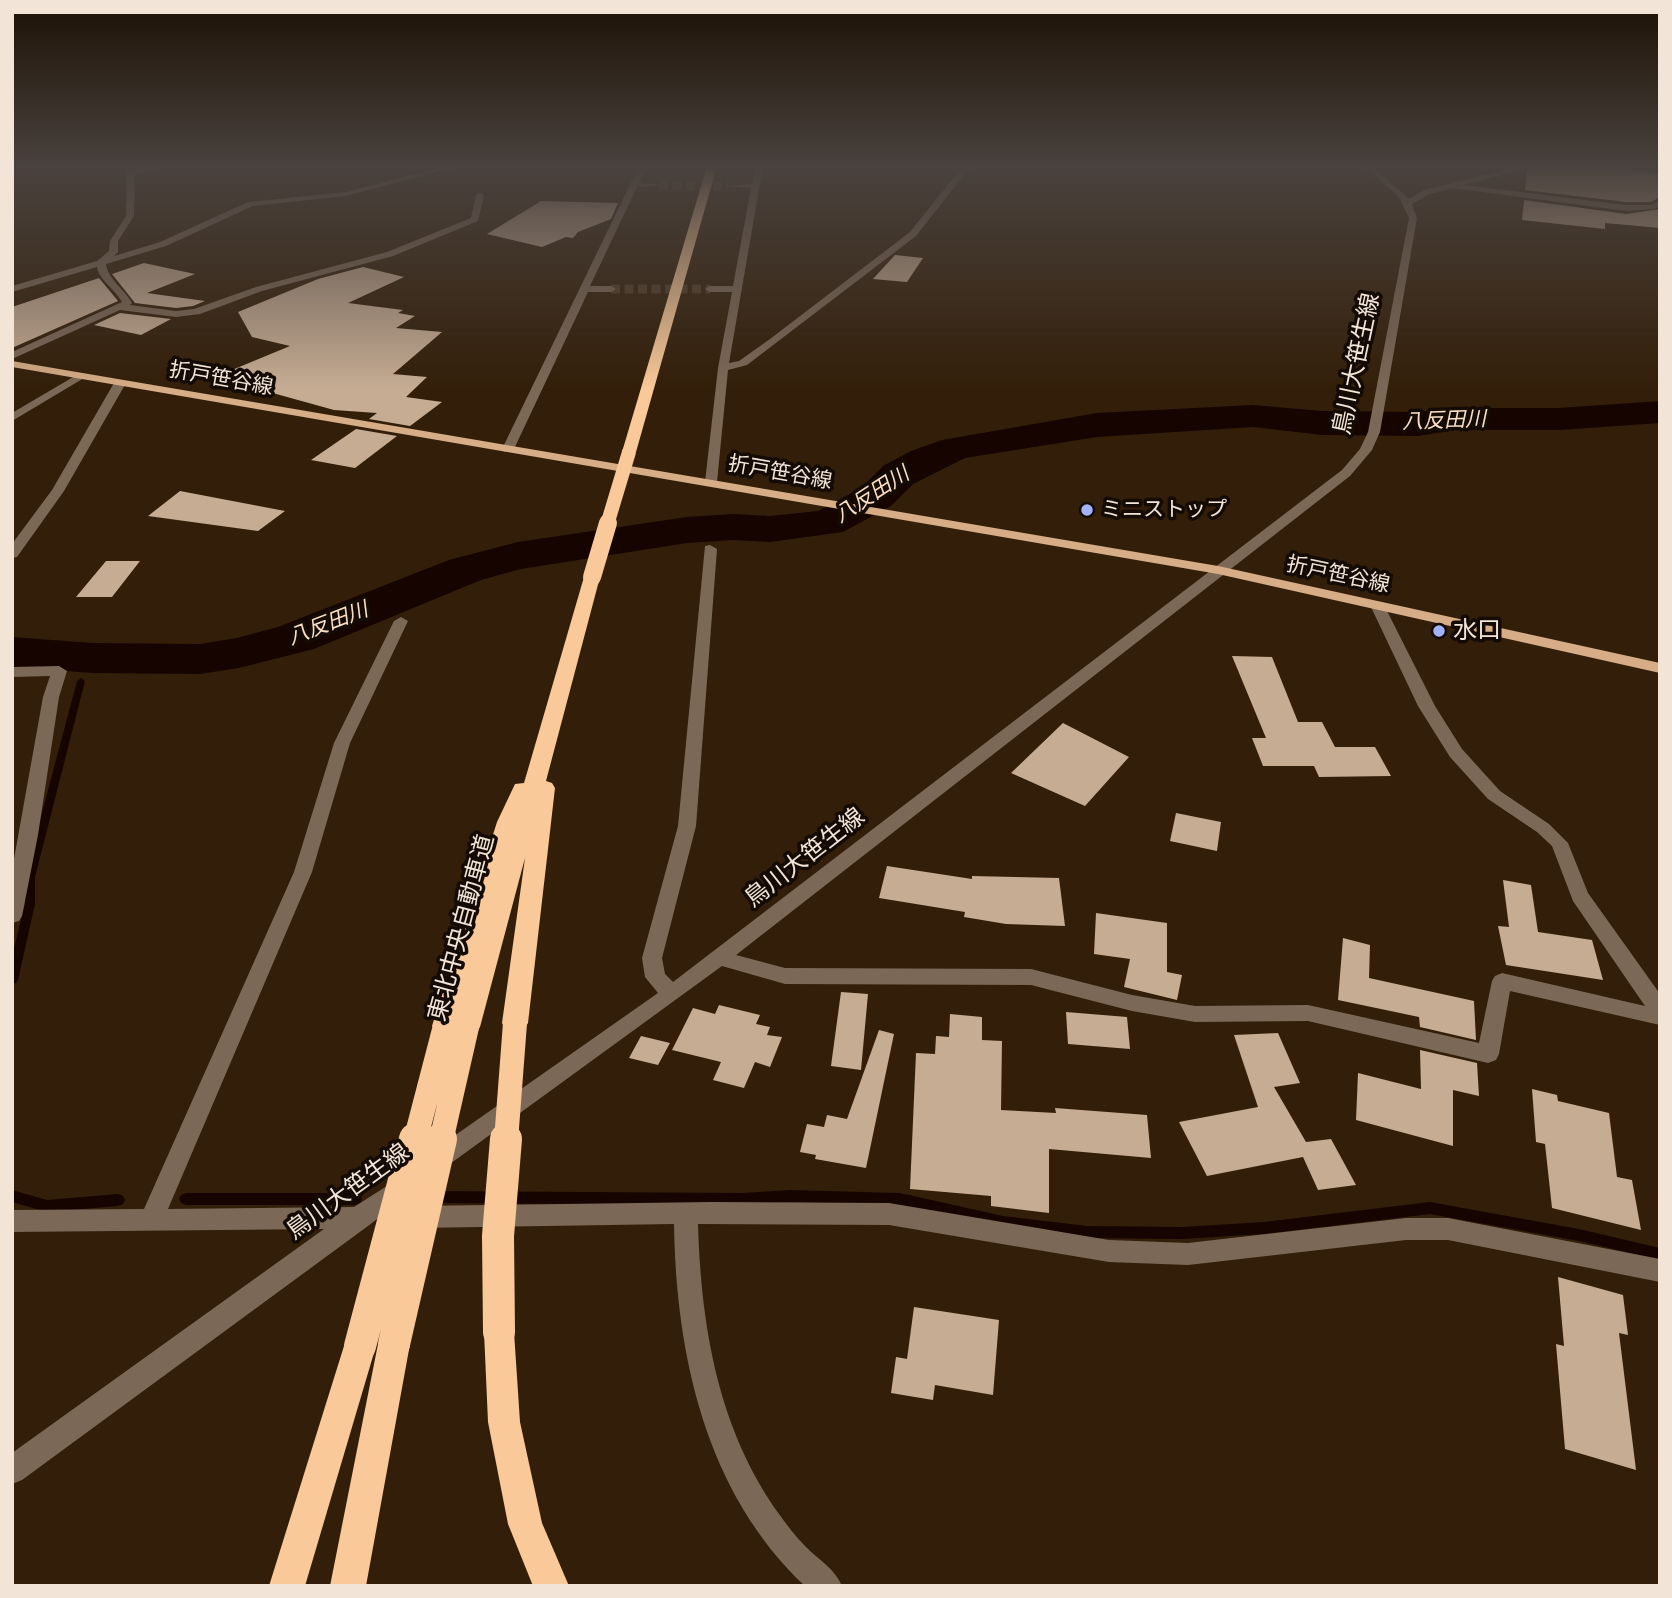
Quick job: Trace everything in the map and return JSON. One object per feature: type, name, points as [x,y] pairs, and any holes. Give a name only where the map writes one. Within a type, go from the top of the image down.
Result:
[{"type":"highway","name":"東北中央自動車道","points":[[674,296],[684,241]]},
{"type":"highway","name":"東北中央自動車道","points":[[348,1586],[456,1026],[554,717],[690,241]]},
{"type":"highway","points":[[551,1586],[525,1524],[503,1422],[498,1236],[515,1023],[554,717]]},
{"type":"highway","points":[[287,1586],[456,1026]]},
{"type":"main road","name":"折戸笹谷線","points":[[12,364],[1218,570],[1660,668]]},
{"type":"street","points":[[101,262],[113,252],[114,241]]},
{"type":"street","points":[[12,289],[171,241]]},
{"type":"street","points":[[121,307],[187,314],[259,289],[369,262],[422,241]]},
{"type":"street","points":[[508,449],[609,241]]},
{"type":"street","points":[[711,482],[723,368],[745,241]]},
{"type":"street","points":[[723,368],[743,363],[904,241]]},
{"type":"street","name":"鳥川大笹生線","points":[[12,1470],[357,1218],[671,994],[1346,473],[1366,450],[1374,432],[1409,241]]},
{"type":"street","points":[[12,356],[127,303],[121,291],[102,272],[101,262]]},
{"type":"street","points":[[586,289],[611,289]]},
{"type":"street","points":[[710,289],[737,289]]},
{"type":"street","points":[[12,418],[80,376]]},
{"type":"street","points":[[12,554],[58,491],[120,383]]},
{"type":"street","points":[[671,994],[655,977],[652,958],[687,826],[710,549]]},
{"type":"street","points":[[1377,605],[1439,731],[1464,764],[1494,796],[1541,826],[1560,844],[1578,893],[1638,982],[1660,1009]]},
{"type":"street","points":[[151,1220],[303,872],[342,743],[401,621]]},
{"type":"street","points":[[12,672],[59,671],[51,697],[29,835],[12,916]]},
{"type":"street","points":[[719,958],[785,976],[1031,977],[1132,1003],[1195,1014],[1307,1013],[1488,1054],[1502,982],[1660,1017]]},
{"type":"street","points":[[687,1214],[688,1292],[713,1416],[735,1472],[753,1504],[778,1539],[827,1586]]},
{"type":"street","points":[[12,1221],[889,1214],[1109,1251],[1188,1254],[1406,1229],[1448,1229],[1660,1271]]},
{"type":"building","points":[[515,241],[557,241],[542,247]]},
{"type":"building","points":[[895,255],[923,258],[907,282],[873,279]]},
{"type":"building","points":[[144,263],[195,274],[147,293],[205,301],[176,308],[135,303],[112,274]]},
{"type":"building","points":[[363,267],[404,277],[348,303],[403,310],[398,313],[415,316],[396,328],[442,332],[393,374],[427,377],[406,397],[442,402],[410,426],[369,419],[377,413],[334,410],[215,377],[290,346],[252,337],[238,312],[318,279]]},
{"type":"building","points":[[99,278],[118,301],[12,348],[12,307]]},
{"type":"building","points":[[120,313],[171,319],[141,335],[94,325]]},
{"type":"building","points":[[356,429],[397,436],[355,468],[311,460]]},
{"type":"building","points":[[180,491],[285,511],[258,531],[148,516]]},
{"type":"building","points":[[106,561],[140,561],[112,597],[76,597]]},
{"type":"building","points":[[1232,656],[1272,657],[1298,722],[1322,722],[1335,747],[1375,747],[1391,776],[1319,777],[1314,766],[1263,766],[1252,738],[1266,738]]},
{"type":"building","points":[[1063,723],[1129,757],[1085,806],[1011,773]]},
{"type":"building","points":[[1176,813],[1221,822],[1217,851],[1170,841]]},
{"type":"building","points":[[887,866],[972,879],[972,876],[1059,878],[1065,926],[1006,924],[964,917],[965,912],[879,898]]},
{"type":"building","points":[[1503,880],[1531,885],[1538,932],[1592,940],[1603,980],[1506,965],[1498,926],[1509,927]]},
{"type":"building","points":[[1096,913],[1167,923],[1167,972],[1182,975],[1177,1000],[1124,987],[1130,959],[1094,954]]},
{"type":"building","points":[[1343,938],[1370,945],[1369,978],[1474,1001],[1476,1040],[1420,1027],[1419,1017],[1338,1000]]},
{"type":"building","points":[[841,992],[868,994],[861,1070],[831,1066]]},
{"type":"building","points":[[719,1005],[760,1015],[756,1024],[770,1027],[767,1035],[782,1037],[770,1067],[755,1062],[744,1088],[713,1080],[721,1062],[672,1050],[693,1008],[715,1014]]},
{"type":"building","points":[[1066,1012],[1127,1017],[1130,1049],[1068,1044]]},
{"type":"building","points":[[950,1014],[982,1017],[982,1040],[1002,1041],[1001,1110],[1056,1113],[1055,1108],[1147,1115],[1151,1158],[1049,1149],[1049,1213],[991,1206],[991,1196],[910,1189],[916,1053],[935,1054],[936,1036],[949,1037]]},
{"type":"building","points":[[879,1030],[894,1034],[866,1168],[815,1159],[816,1155],[800,1152],[807,1124],[824,1127],[827,1115],[847,1119]]},
{"type":"building","points":[[1278,1033],[1300,1083],[1274,1087],[1306,1142],[1331,1139],[1356,1185],[1318,1190],[1303,1157],[1207,1176],[1179,1122],[1258,1107],[1234,1035]]},
{"type":"building","points":[[641,1036],[670,1043],[658,1065],[629,1058]]},
{"type":"building","points":[[1420,1050],[1477,1063],[1479,1096],[1453,1090],[1453,1146],[1356,1120],[1358,1073],[1421,1089]]},
{"type":"building","points":[[1532,1089],[1557,1095],[1558,1101],[1609,1113],[1617,1177],[1632,1180],[1641,1230],[1552,1208],[1545,1144],[1536,1142]]},
{"type":"building","points":[[1558,1277],[1623,1295],[1628,1335],[1619,1333],[1636,1470],[1565,1449],[1556,1344],[1564,1346]]},
{"type":"building","points":[[914,1307],[999,1320],[993,1395],[935,1385],[933,1400],[891,1393],[896,1357],[907,1359]]},
{"type":"waterway","name":"八反田川","points":[[12,652],[92,658],[200,659],[239,653],[296,638],[465,570],[518,556],[687,530],[733,527],[770,529],[828,523],[876,497],[898,475],[925,460],[956,448],[1097,425],[1253,416],[1322,423],[1418,424],[1455,419],[1559,419],[1660,412]]},
{"type":"waterway","points":[[12,980],[30,904],[30,877],[81,681]]},
{"type":"waterway","points":[[12,1196],[47,1206],[118,1200]]},
{"type":"waterway","points":[[430,1197],[744,1199],[789,1196],[900,1199],[1003,1222],[1087,1232],[1182,1233],[1264,1228],[1430,1208],[1579,1235],[1660,1254]]},
{"type":"waterway","points":[[186,1199],[355,1199]]},
{"type":"tunnel","points":[[611,289],[710,289]]},
{"type":"place","name":"ミニストップ","points":[[1087,510]]},
{"type":"place","name":"水口","points":[[1439,631]]}]
